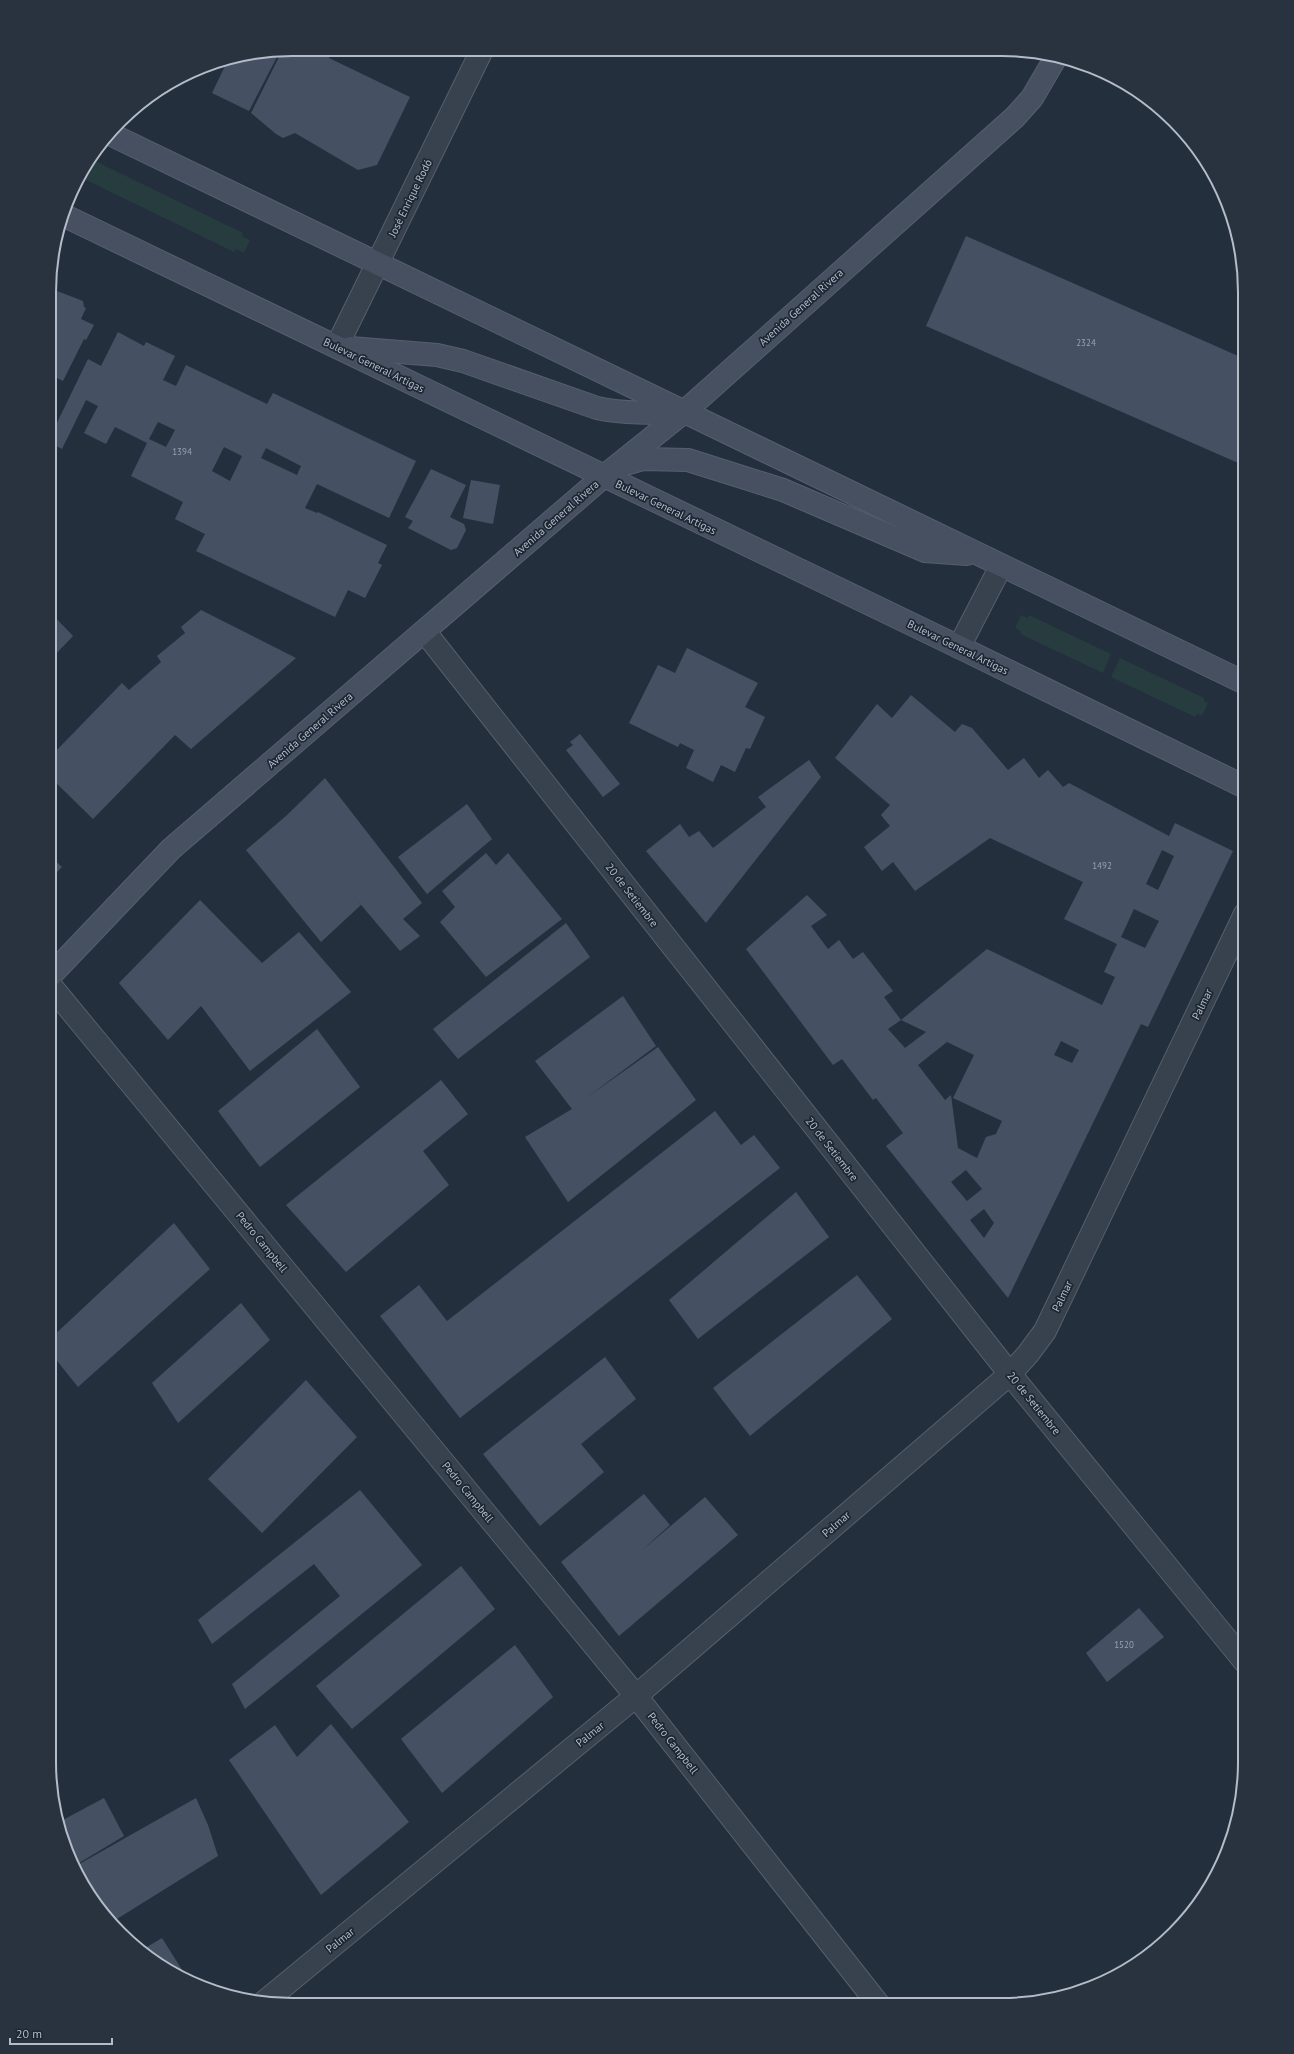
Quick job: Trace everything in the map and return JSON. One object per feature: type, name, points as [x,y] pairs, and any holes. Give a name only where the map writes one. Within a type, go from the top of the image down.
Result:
[{"type":"main road","name":"Avenida General Rivera","points":[[56,970],[172,849],[603,477],[684,412],[1015,117],[1036,91],[1053,62]]},
{"type":"main road","points":[[115,137],[1000,566],[1238,680]]},
{"type":"main road","name":"Bulevar General Artigas","points":[[68,218],[337,346],[603,477],[959,647],[1238,784]]},
{"type":"main road","points":[[337,346],[437,355],[463,361],[583,403],[618,412],[640,414],[684,412]]},
{"type":"main road","points":[[603,477],[626,463],[643,459],[688,460],[783,490],[925,551],[978,555]]},
{"type":"street","name":"José Enrique Rodó","points":[[337,346],[479,56]]},
{"type":"street","points":[[959,647],[1000,566]]},
{"type":"street","name":"20 de Setiembre","points":[[425,632],[1010,1374],[1238,1655]]},
{"type":"street","name":"Palmar","points":[[271,1997],[636,1696],[1010,1374],[1028,1354],[1045,1331],[1238,929]]},
{"type":"street","name":"Pedro Campbell","points":[[56,992],[636,1696],[873,1998]]},
{"type":"green space","points":[[96,161],[243,233],[242,236],[250,240],[244,253],[236,249],[234,252],[85,179]]},
{"type":"green space","points":[[1021,615],[1028,618],[1029,615],[1111,654],[1103,673],[1020,634],[1021,631],[1015,628]]},
{"type":"green space","points":[[1120,658],[1204,698],[1204,701],[1208,703],[1202,716],[1197,714],[1195,717],[1111,677]]},
{"type":"building","points":[[330,56],[329,58],[410,97],[377,165],[358,170],[295,133],[283,138],[251,113],[279,57]]},
{"type":"building","points":[[277,57],[249,111],[212,93],[225,66],[262,58]]},
{"type":"building","points":[[966,236],[1238,356],[1238,463],[926,326]]},
{"type":"building","points":[[56,291],[83,301],[84,307],[86,308],[81,319],[94,325],[86,340],[84,339],[63,381],[56,378]]},
{"type":"building","points":[[118,332],[144,346],[146,342],[175,356],[163,380],[176,386],[186,365],[267,404],[273,393],[416,461],[389,518],[317,484],[305,508],[317,513],[318,512],[387,545],[378,563],[382,565],[365,598],[348,590],[335,617],[196,551],[205,534],[175,519],[183,502],[131,476],[147,443],[115,427],[106,444],[84,433],[98,406],[86,400],[62,449],[56,446],[56,425],[88,359],[101,366]],"holes":[[[158,422],[175,430],[166,447],[149,439]],[[224,447],[242,456],[230,481],[212,471]],[[266,448],[301,466],[297,475],[261,458]]]},
{"type":"building","points":[[431,469],[466,485],[450,517],[464,524],[466,530],[457,548],[451,550],[408,528],[413,521],[405,517]]},
{"type":"building","points":[[471,480],[500,485],[493,524],[463,518]]},
{"type":"building","points":[[201,610],[296,658],[191,749],[175,735],[93,819],[56,783],[56,751],[122,683],[129,690],[161,662],[157,656],[185,633],[181,627]]},
{"type":"building","points":[[56,618],[73,636],[56,654]]},
{"type":"building","points":[[687,648],[758,683],[745,707],[765,717],[750,749],[746,748],[735,772],[721,765],[713,782],[686,768],[694,750],[680,743],[678,747],[629,723],[658,665],[675,673]]},
{"type":"building","points":[[911,695],[955,732],[962,724],[972,728],[1008,770],[1024,758],[1039,778],[1048,770],[1063,787],[1069,783],[1169,836],[1175,823],[1233,851],[1148,1027],[1141,1024],[1008,1298],[886,1146],[903,1133],[876,1098],[873,1100],[842,1059],[833,1065],[746,949],[807,895],[827,915],[811,926],[828,949],[839,940],[853,959],[863,952],[893,991],[884,997],[901,1020],[987,949],[1102,1005],[1115,977],[1104,972],[1117,944],[1064,919],[1083,882],[990,838],[915,891],[893,862],[882,871],[864,847],[890,826],[881,815],[890,805],[835,758],[877,704],[892,718]],"holes":[[[1162,850],[1174,856],[1158,890],[1146,884]],[[1134,909],[1159,921],[1145,948],[1121,937]],[[901,1020],[926,1032],[905,1048],[888,1029]],[[1061,1041],[1079,1050],[1072,1063],[1054,1055]],[[947,1042],[974,1055],[953,1098],[1002,1121],[996,1134],[986,1137],[977,1158],[958,1148],[951,1095],[945,1100],[918,1065]],[[966,1170],[982,1189],[967,1201],[951,1182]],[[984,1209],[994,1223],[984,1238],[970,1220]]]},
{"type":"building","points":[[580,734],[620,784],[603,797],[566,750],[573,745],[570,742]]},
{"type":"building","points":[[809,760],[821,777],[706,923],[646,851],[680,824],[689,837],[699,831],[713,848],[766,807],[758,797]]},
{"type":"building","points":[[325,778],[422,903],[403,919],[420,936],[400,951],[351,893],[361,905],[321,942],[246,850],[286,816]]},
{"type":"building","points":[[467,804],[492,839],[427,894],[398,857]]},
{"type":"building","points":[[486,853],[496,865],[508,853],[562,919],[486,977],[440,922],[455,907],[442,891]]},
{"type":"building","points":[[56,862],[62,867],[56,873]]},
{"type":"building","points":[[200,900],[262,963],[299,932],[351,992],[250,1071],[201,1006],[168,1040],[119,983]]},
{"type":"building","points":[[566,923],[590,957],[458,1059],[433,1029]]},
{"type":"building","points":[[623,996],[656,1046],[586,1098],[658,1047],[696,1100],[568,1202],[525,1137],[572,1109],[535,1061]]},
{"type":"building","points":[[317,1029],[360,1087],[260,1167],[218,1111]]},
{"type":"building","points":[[441,1080],[468,1114],[423,1151],[449,1185],[346,1272],[286,1205]]},
{"type":"building","points":[[715,1111],[741,1145],[754,1135],[780,1168],[460,1418],[380,1316],[419,1285],[447,1321]]},
{"type":"building","points":[[796,1192],[829,1237],[698,1339],[669,1300]]},
{"type":"building","points":[[174,1223],[210,1269],[78,1387],[56,1360],[56,1333]]},
{"type":"building","points":[[857,1275],[892,1319],[750,1436],[713,1388]]},
{"type":"building","points":[[241,1303],[270,1340],[178,1423],[152,1383]]},
{"type":"building","points":[[605,1357],[636,1399],[581,1444],[604,1472],[540,1526],[483,1454]]},
{"type":"building","points":[[306,1380],[357,1437],[262,1533],[208,1479]]},
{"type":"building","points":[[360,1490],[422,1565],[245,1709],[232,1684],[340,1596],[314,1564],[212,1644],[198,1620]]},
{"type":"building","points":[[644,1494],[670,1525],[641,1551],[705,1497],[738,1535],[619,1636],[561,1562]]},
{"type":"building","points":[[461,1566],[495,1609],[352,1729],[316,1686]]},
{"type":"building","points":[[1139,1608],[1164,1637],[1107,1682],[1086,1653]]},
{"type":"building","points":[[515,1645],[553,1697],[442,1793],[401,1739]]},
{"type":"building","points":[[331,1724],[409,1822],[321,1895],[229,1760],[275,1725],[297,1757]]},
{"type":"building","points":[[104,1798],[124,1836],[79,1863],[63,1820]]},
{"type":"building","points":[[196,1798],[208,1825],[218,1856],[117,1919],[96,1893],[79,1864]]},
{"type":"building","points":[[162,1938],[183,1971],[161,1958],[146,1947]]}]
